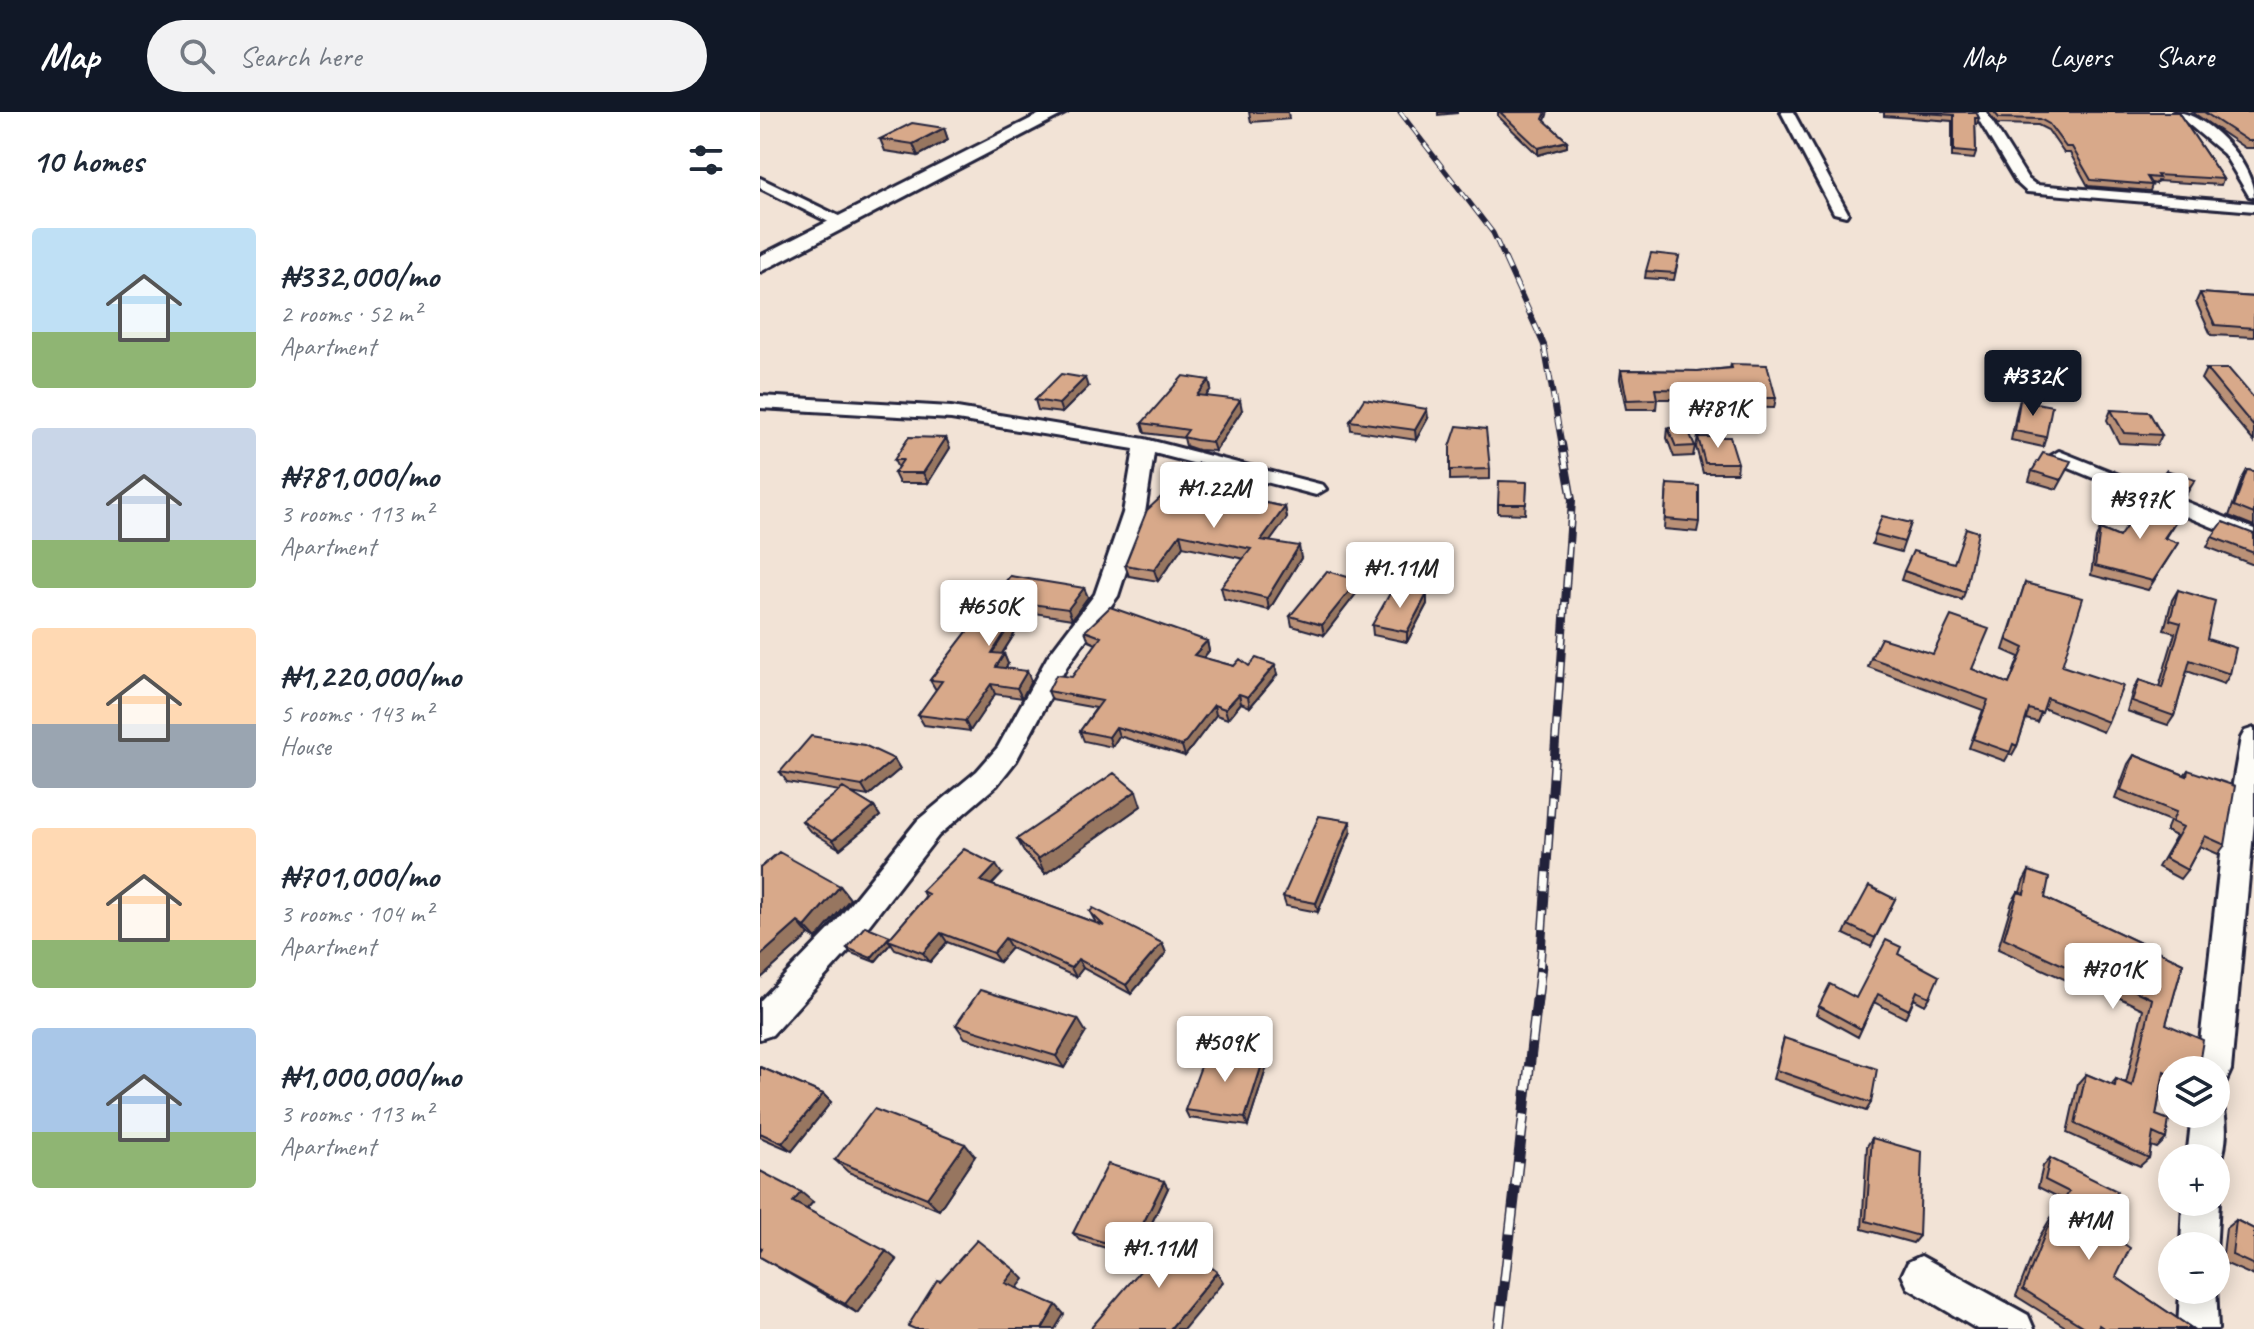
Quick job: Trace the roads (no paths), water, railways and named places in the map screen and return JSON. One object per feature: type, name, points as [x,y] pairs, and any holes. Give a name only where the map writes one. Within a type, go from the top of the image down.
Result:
[{"type":"main road","points":[[760,265],[1058,112]]},
{"type":"street","points":[[1787,112],[1841,213]]},
{"type":"street","points":[[1980,112],[2023,182],[2032,189],[2254,207]]},
{"type":"street","points":[[2180,112],[2229,152],[2254,193]]},
{"type":"street","points":[[760,182],[844,224]]},
{"type":"street","points":[[760,402],[930,410],[1145,445],[1316,489]]},
{"type":"street","points":[[760,1024],[841,938],[928,828],[987,778],[1007,754],[1057,662],[1106,596],[1134,513],[1145,445]]},
{"type":"street","points":[[2059,457],[2254,537]]},
{"type":"street","points":[[2215,1056],[2236,845],[2254,738]]},
{"type":"street","points":[[1921,1275],[2014,1329]]},
{"type":"street","points":[[2198,1329],[2199,1304]]},
{"type":"railway","points":[[1400,112],[1493,233],[1506,261]]},
{"type":"railway","points":[[1505,259],[1544,345],[1562,446]]},
{"type":"railway","points":[[1560,677],[1572,500],[1562,444]]},
{"type":"railway","points":[[1540,967],[1560,675]]},
{"type":"railway","points":[[1499,1329],[1541,965]]}]
